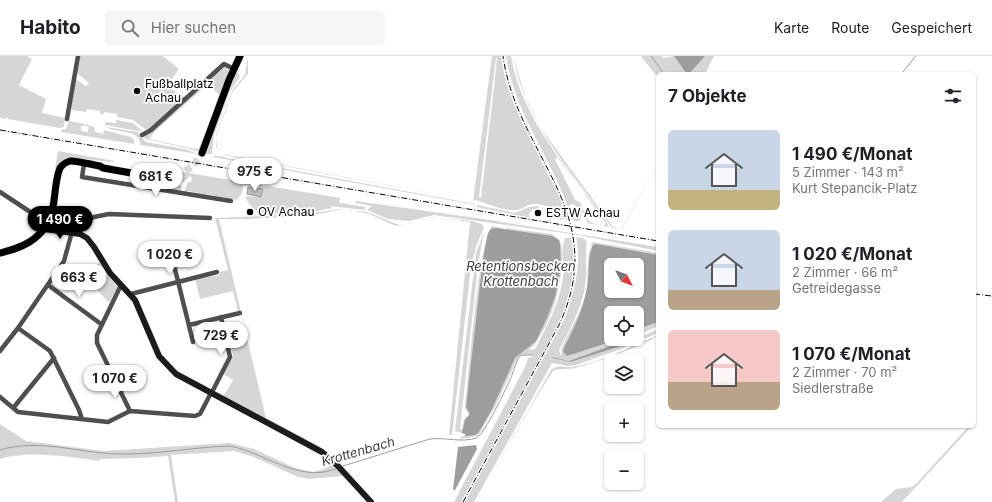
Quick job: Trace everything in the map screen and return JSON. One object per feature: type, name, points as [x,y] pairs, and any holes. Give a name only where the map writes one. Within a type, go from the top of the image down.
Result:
[{"type":"main road","points":[[202,153],[240,56]]},
{"type":"main road","points":[[0,253],[24,245],[33,240],[45,226],[52,212],[60,173],[69,166],[83,163],[137,174],[142,173],[166,177],[176,176]]},
{"type":"street","points":[[67,119],[78,56]]},
{"type":"street","points":[[145,133],[179,106],[224,64],[234,69]]},
{"type":"street","points":[[83,163],[82,177],[231,201]]},
{"type":"street","points":[[0,192],[45,226],[80,234],[87,238],[110,273],[131,294],[141,311],[159,356],[176,374],[322,452],[339,467],[371,502]]},
{"type":"street","points":[[0,351],[18,328],[64,261],[74,228],[88,220],[109,214],[210,218]]},
{"type":"street","points":[[170,244],[193,342]]},
{"type":"street","points":[[131,294],[217,272]]},
{"type":"street","points":[[48,285],[101,324]]},
{"type":"street","points":[[121,285],[101,324],[97,334],[97,343],[130,411]]},
{"type":"street","points":[[189,326],[240,313]]},
{"type":"street","points":[[0,397],[14,407],[18,412],[108,422],[130,411],[195,416],[200,414],[230,357],[221,317]]},
{"type":"street","points":[[18,328],[50,351],[82,419]]},
{"type":"street","points":[[14,407],[54,358]]},
{"type":"shaded area","points":[[0,56],[27,56],[32,59],[19,85],[46,99],[42,113],[65,118],[64,127],[59,128],[8,119],[8,117],[6,119],[0,118]]},
{"type":"shaded area","points":[[80,56],[163,56],[179,69],[167,85],[181,96],[183,95],[184,98],[149,129],[145,129],[133,120],[117,117],[117,114],[104,112],[103,115],[100,114],[100,111],[87,109],[86,112],[72,110],[75,81],[77,80],[86,86],[89,83],[77,73]]},
{"type":"shaded area","points":[[248,56],[248,74],[233,91],[216,137],[233,89],[245,75]]},
{"type":"shaded area","points":[[492,56],[501,56],[508,87],[519,116],[553,183],[567,220],[560,217],[564,220],[558,218],[549,208],[543,205],[533,204],[520,209],[511,210],[496,207],[476,200],[473,201]],"holes":[[[496,58],[495,78],[481,198],[479,197]]]},
{"type":"shaded area","points":[[506,56],[511,56],[515,75],[522,93],[539,127],[582,190],[604,217],[609,227],[602,226],[604,226],[606,223],[557,157],[555,159],[575,200],[580,202],[588,219],[598,225],[588,223],[580,207],[582,215],[579,221],[571,219],[571,212],[568,208],[575,205],[572,204],[568,207],[516,95]]},
{"type":"shaded area","points":[[513,56],[525,95],[519,81]]},
{"type":"shaded area","points":[[641,56],[661,56],[663,58],[674,56],[685,72],[656,72],[656,75]]},
{"type":"shaded area","points":[[705,56],[714,56],[706,72],[691,72]]},
{"type":"shaded area","points":[[225,67],[230,72],[199,152],[145,139],[144,135]],"holes":[[[207,85],[220,95],[199,148],[196,149],[149,139],[155,131]]]},
{"type":"shaded area","points":[[238,73],[240,77],[230,91],[214,135],[212,154],[204,154],[235,74]]},
{"type":"shaded area","points":[[106,118],[106,122],[116,123],[116,120],[133,123],[143,132],[105,125]]},
{"type":"shaded area","points":[[69,121],[85,124],[85,126],[81,126],[81,131],[88,132],[89,127],[86,126],[86,124],[94,127],[95,132],[103,134],[104,130],[131,137],[134,140],[134,144],[61,132],[61,130],[66,129]]},
{"type":"shaded area","points":[[106,127],[138,132],[146,142],[185,149],[198,154],[140,145],[137,136]]},
{"type":"shaded area","points":[[541,128],[613,227],[621,229],[612,228],[567,168]]},
{"type":"shaded area","points":[[58,151],[115,161],[76,158],[55,169]]},
{"type":"shaded area","points":[[223,154],[473,201],[224,155]]},
{"type":"shaded area","points":[[220,156],[476,205],[213,157]]},
{"type":"shaded area","points":[[140,165],[340,198],[339,203],[366,207],[364,210],[331,206],[330,207],[333,208],[317,211],[275,214],[275,207],[272,214],[261,215],[249,204],[245,196],[262,197],[263,189],[243,185],[242,193],[237,200],[189,191],[184,192],[188,182],[191,182],[192,178],[190,176],[183,182],[179,182],[179,185],[182,186],[181,191],[147,184],[137,184],[138,179],[135,178],[136,176],[165,174],[146,170]]},
{"type":"shaded area","points":[[656,166],[656,166],[621,229]]},
{"type":"shaded area","points":[[356,201],[490,220],[656,247],[656,251],[578,235],[434,215],[409,221],[388,219],[367,210],[372,206],[355,203]]},
{"type":"shaded area","points":[[477,205],[515,213],[529,207],[539,206],[538,210],[532,209],[531,212],[529,212],[529,216],[531,218],[477,207]]},
{"type":"shaded area","points":[[342,209],[313,215],[250,219],[219,219],[241,311],[238,312],[233,291],[200,299],[195,279],[220,275],[220,272],[228,270],[215,218],[307,214]]},
{"type":"shaded area","points":[[350,210],[367,212],[399,225],[406,224],[396,226],[369,214]]},
{"type":"shaded area","points":[[437,217],[471,221],[482,224],[484,228],[477,244],[471,266],[452,435],[449,435],[470,222]]},
{"type":"shaded area","name":"Retentionsbecken Krottenbach","points":[[492,226],[503,228],[504,230],[507,228],[552,234],[556,236],[562,246],[560,282],[555,303],[547,323],[535,344],[529,350],[535,349],[552,315],[559,297],[563,278],[563,251],[565,238],[571,238],[573,251],[572,276],[567,300],[553,334],[461,502],[454,502],[526,365],[528,358],[534,355],[525,354],[518,357],[496,405],[478,436],[460,439],[460,437],[465,436],[465,434],[455,431],[476,253],[484,232],[478,265],[460,429],[462,429],[464,419],[469,415],[465,408],[475,312],[483,256],[487,236]]},
{"type":"shaded area","points":[[576,236],[585,239],[587,242],[585,288],[580,307],[559,350],[561,356],[562,348],[585,297],[588,260],[590,248],[592,253],[591,245],[593,242],[656,253],[656,327],[644,333],[644,306],[604,306],[604,346],[610,346],[569,361],[552,358],[571,362],[620,346],[627,346],[576,365],[568,366],[552,363],[474,502],[465,502],[565,318],[578,268],[578,247],[576,237],[582,239]]},
{"type":"shaded area","points":[[99,262],[105,273],[118,286],[109,303],[91,283],[97,277],[91,271]]},
{"type":"shaded area","points":[[656,330],[656,334],[644,339],[644,335]]},
{"type":"shaded area","points":[[656,336],[644,343],[644,341]]},
{"type":"shaded area","points":[[248,341],[266,418],[313,443],[339,462],[223,397],[233,380],[223,374],[233,355],[230,346]]},
{"type":"shaded area","points":[[633,346],[639,346],[615,354]]},
{"type":"shaded area","points":[[604,358],[575,368],[553,371],[476,502],[551,370],[556,367],[571,367]]},
{"type":"shaded area","points":[[0,424],[26,441],[103,451],[230,443],[254,449],[295,468],[313,472],[334,464],[343,476],[310,479],[298,477],[254,457],[234,451],[171,455],[178,502],[175,502],[168,456],[100,459],[100,461],[50,455],[12,456],[0,459]]},
{"type":"shaded area","points":[[967,428],[970,428],[902,502],[881,502],[896,489],[912,487]]},
{"type":"water","points":[[674,56],[705,56],[691,72],[685,72]]},
{"type":"water","name":"Retentionsbecken Krottenbach","points":[[495,228],[552,236],[559,240],[561,268],[555,297],[536,341],[515,358],[492,409],[479,432],[475,435],[465,436],[465,434],[462,433],[465,420],[470,414],[466,407],[483,259],[488,233],[491,229]]},
{"type":"water","points":[[596,244],[656,255],[656,323],[644,327],[644,306],[604,306],[604,344],[567,356],[563,352],[583,304],[588,283],[590,255],[593,245]]},
{"type":"water","points":[[610,346],[620,346],[571,362],[552,358],[569,361]]},
{"type":"water","points":[[476,445],[477,449],[455,490],[453,490],[458,447]]},
{"type":"building","points":[[248,187],[263,189],[261,197],[247,194]]},
{"type":"waterway","points":[[651,56],[663,72]]},
{"type":"waterway","name":"Krottenbach","points":[[903,72],[916,56]]},
{"type":"waterway","name":"Krottenbach","points":[[343,466],[430,439],[465,440],[476,438],[480,435],[496,410],[519,357],[522,355],[533,355]]},
{"type":"waterway","name":"Krottenbach","points":[[0,450],[29,445],[59,447],[103,453],[132,454],[230,446],[295,470],[322,472],[336,469]]},
{"type":"tunnel","points":[[176,176],[193,166],[202,153]]},
{"type":"railway","points":[[463,502],[559,325],[572,285],[575,250],[568,217],[556,186],[525,125],[512,92],[503,56]]},
{"type":"railway","points":[[0,130],[656,241]]},
{"type":"railway","points":[[976,294],[992,296]]},
{"type":"place","name":"Fußballplatz Achau","points":[[137,91]]},
{"type":"place","name":"OV Achau","points":[[250,212]]},
{"type":"place","name":"ESTW Achau","points":[[538,213]]}]
